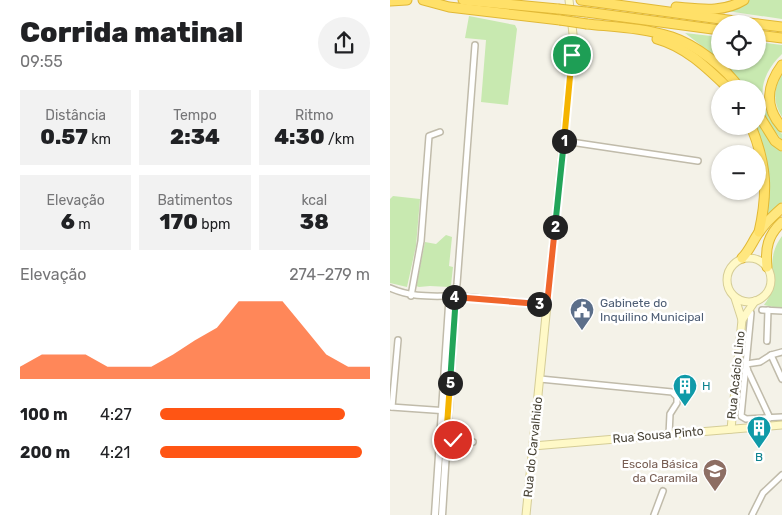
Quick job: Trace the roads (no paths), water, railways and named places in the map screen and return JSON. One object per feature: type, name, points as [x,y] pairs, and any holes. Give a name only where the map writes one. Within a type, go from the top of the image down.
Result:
[{"type":"highway","points":[[390,0],[407,0]]},
{"type":"highway","points":[[423,0],[450,7],[640,30],[674,38],[717,64],[732,80]]},
{"type":"highway","points":[[463,0],[586,12],[711,29]]},
{"type":"highway","points":[[583,0],[711,18]]},
{"type":"highway","points":[[649,9],[659,4],[699,9],[723,9],[744,0]]},
{"type":"highway","points":[[766,25],[782,27]]},
{"type":"highway","points":[[611,26],[666,42],[702,62],[720,80]]},
{"type":"highway","points":[[766,36],[782,38]]},
{"type":"highway","points":[[782,65],[773,76],[769,90],[771,110],[782,126]]},
{"type":"highway","points":[[766,127],[775,141],[782,146]]},
{"type":"highway","points":[[755,135],[761,150],[765,177],[764,208],[759,232]]},
{"type":"highway","points":[[742,258],[748,252],[768,220],[782,208]]},
{"type":"highway","points":[[767,267],[766,255],[770,236],[782,222]]},
{"type":"main road","name":"Rua do Carvalhido","points":[[526,515],[572,55],[573,34],[569,0]]},
{"type":"main road","points":[[742,258],[756,259],[767,267],[771,280],[770,287],[766,293],[755,301],[743,302],[736,298],[728,288],[727,274],[730,267],[742,258]]},
{"type":"main road","name":"Rua Acácio Lino","points":[[731,429],[742,320],[736,298]]},
{"type":"main road","name":"Rua Acácio Lino","points":[[742,320],[755,301]]},
{"type":"main road","name":"Rua Sousa Pinto","points":[[533,446],[782,425]]},
{"type":"street","points":[[435,515],[444,411],[448,306],[454,296],[458,276],[475,45]]},
{"type":"street","points":[[411,296],[421,242],[429,136],[440,132]]},
{"type":"street","points":[[564,141],[698,162]]},
{"type":"street","points":[[390,288],[411,296],[454,296],[547,305]]},
{"type":"street","points":[[767,341],[765,310],[782,311]]},
{"type":"street","points":[[751,313],[742,416],[746,419],[782,417]]},
{"type":"street","points":[[398,340],[391,407],[444,411]]},
{"type":"street","points":[[746,364],[760,362],[771,355],[782,352]]},
{"type":"street","points":[[771,355],[782,379]]},
{"type":"street","points":[[746,364],[770,418]]},
{"type":"street","points":[[540,379],[672,392],[676,397],[677,403],[670,414],[669,435]]},
{"type":"street","points":[[442,515],[446,439],[444,411]]},
{"type":"street","points":[[446,439],[473,442]]},
{"type":"street","points":[[752,515],[763,494],[782,475]]},
{"type":"street","points":[[654,515],[663,491]]},
{"type":"place","name":"Gabinete do Inquilino Municipal","points":[[582,331]]},
{"type":"place","name":"H","points":[[685,407]]},
{"type":"place","name":"B","points":[[759,449]]},
{"type":"place","name":"Escola Básica da Caramila","points":[[715,492]]}]
